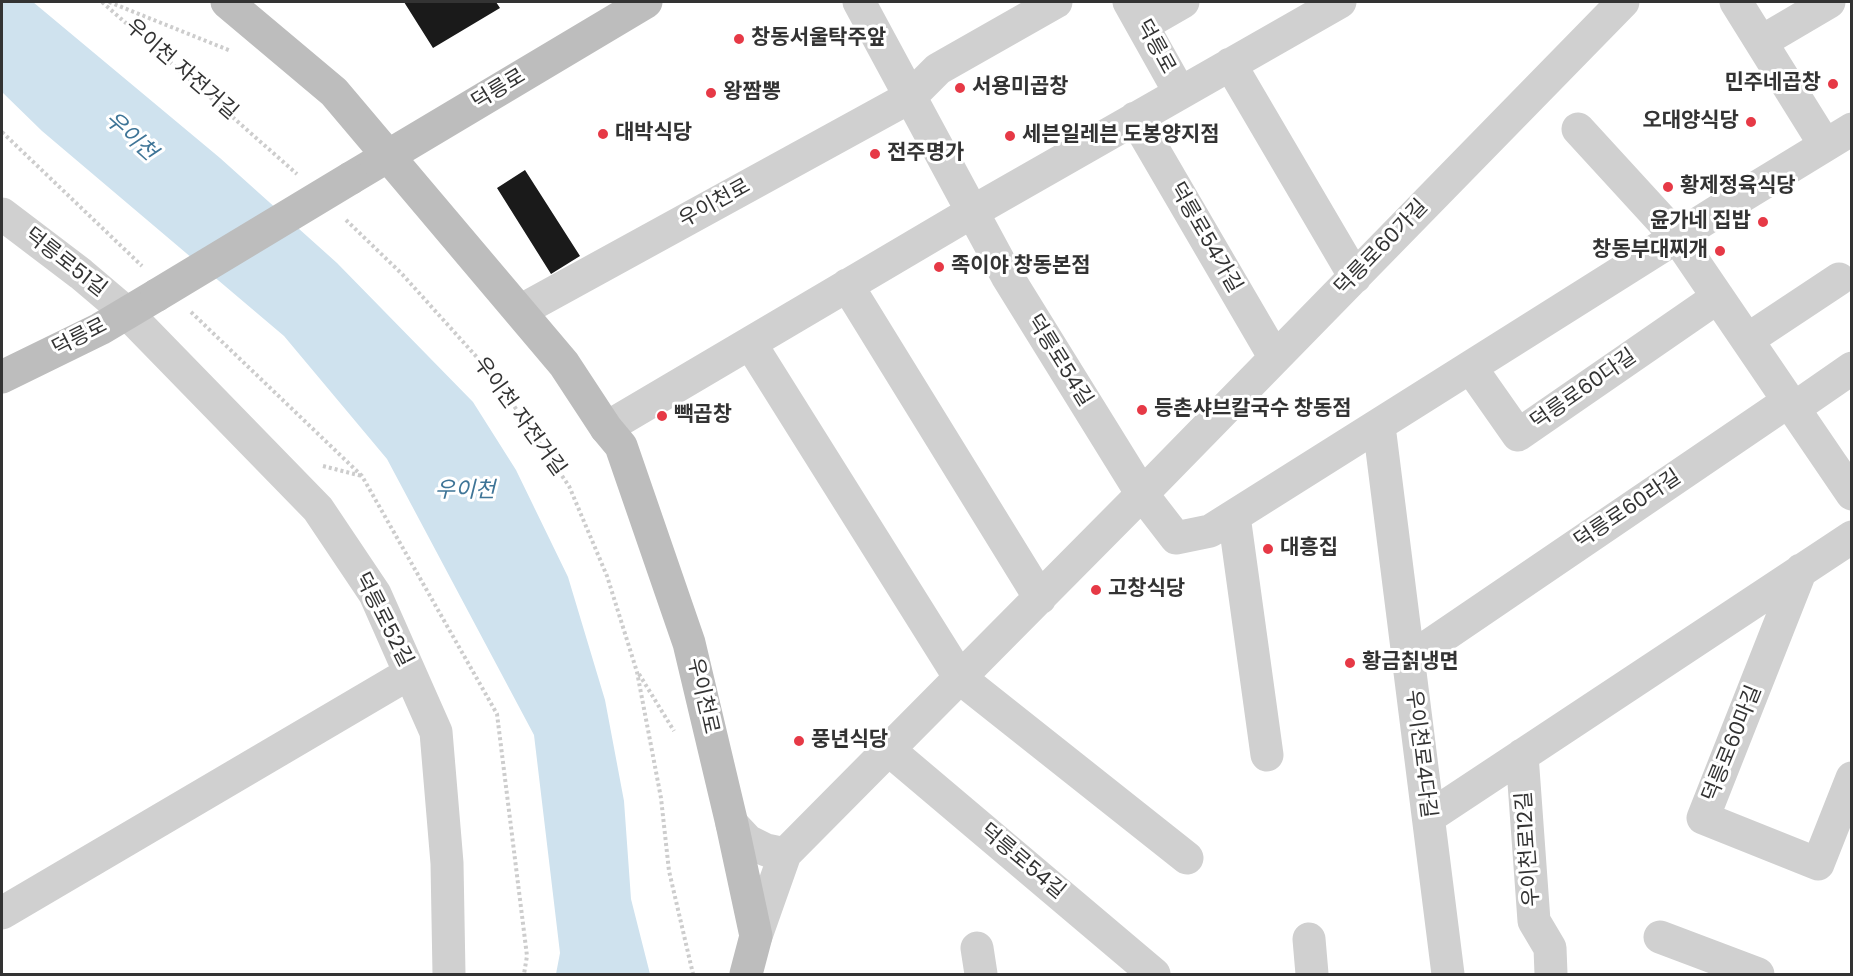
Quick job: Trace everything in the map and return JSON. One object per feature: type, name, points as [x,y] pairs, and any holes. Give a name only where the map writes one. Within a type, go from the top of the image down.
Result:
[{"type":"street","name":"우이천로","points":[[227,2],[334,92],[564,364],[606,428],[621,446],[690,643],[756,936],[746,975]]},
{"type":"street","name":"덕릉로","points":[[2,376],[100,329],[646,2]]},
{"type":"street","name":"덕릉로54길","points":[[859,2],[1007,276],[1142,494]]},
{"type":"street","points":[[910,98],[938,69],[1056,2]]},
{"type":"street","points":[[1136,13],[1183,2]]},
{"type":"street","points":[[606,428],[972,212],[1340,2]]},
{"type":"street","name":"덕릉로60가길","points":[[1142,494],[1623,2]]},
{"type":"street","points":[[756,936],[785,854],[1142,494],[1176,538],[1210,531],[1838,137],[1761,42],[1736,2]]},
{"type":"street","points":[[1761,42],[1829,2]]},
{"type":"street","name":"덕릉로","points":[[1136,13],[1180,93]]},
{"type":"street","points":[[1230,64],[1354,277]]},
{"type":"street","name":"우이천로","points":[[520,311],[910,98]]},
{"type":"street","name":"덕릉로54가길","points":[[1135,118],[1275,358]]},
{"type":"street","points":[[1578,129],[1677,237],[1851,494]]},
{"type":"street","name":"덕릉로51길","points":[[2,214],[81,274],[127,313]]},
{"type":"street","points":[[1747,340],[1839,279]]},
{"type":"street","points":[[847,285],[1040,597]]},
{"type":"street","name":"덕릉로60다길","points":[[1471,368],[1518,435],[1718,297]]},
{"type":"street","name":"덕릉로52길","points":[[127,313],[318,509],[375,594],[436,732],[447,863],[449,975]]},
{"type":"street","points":[[750,343],[960,678],[1187,858]]},
{"type":"street","name":"덕릉로60라길","points":[[1408,660],[1777,409],[1803,402],[1851,368]]},
{"type":"street","name":"우이천로4다길","points":[[1379,426],[1448,975]]},
{"type":"street","points":[[1234,516],[1267,756]]},
{"type":"street","points":[[1429,817],[1851,537]]},
{"type":"street","name":"덕릉로60마길","points":[[1801,570],[1703,818],[1818,864],[1851,778]]},
{"type":"street","points":[[2,913],[410,673]]},
{"type":"street","name":"덕릉로54길","points":[[889,750],[1154,975]]},
{"type":"street","name":"우이천로12길","points":[[1522,755],[1534,921],[1550,948],[1551,975]]},
{"type":"street","points":[[732,824],[748,841],[766,850],[785,854]]},
{"type":"street","points":[[1660,937],[1758,975]]},
{"type":"street","points":[[1309,939],[1312,975]]},
{"type":"path","name":"우이천 자전거길","points":[[102,2],[304,180]]},
{"type":"path","points":[[110,2],[238,53]]},
{"type":"path","name":"우이천 자전거길","points":[[345,219],[402,274],[492,374],[569,486],[607,576],[637,672],[660,798],[669,871],[693,975]]},
{"type":"water","name":"우이천","points":[[2,2],[33,2],[220,158],[337,263],[473,402],[516,470],[568,577],[605,700],[624,801],[631,899],[650,974],[556,974],[560,953],[534,735],[387,459],[284,336],[42,131],[2,92]]},
{"type":"building","points":[[404,2],[496,2],[500,8],[433,48]]},
{"type":"building","points":[[525,170],[580,256],[551,274],[497,188]]},
{"type":"place","name":"창동서울탁주앞","points":[[739,39]]},
{"type":"place","name":"민주네곱창","points":[[1833,84]]},
{"type":"place","name":"서용미곱창","points":[[960,88]]},
{"type":"place","name":"왕짬뽕","points":[[711,93]]},
{"type":"place","name":"오대양식당","points":[[1751,122]]},
{"type":"place","name":"대박식당","points":[[603,134]]},
{"type":"place","name":"세븐일레븐 도봉양지점","points":[[1010,136]]},
{"type":"place","name":"전주명가","points":[[875,154]]},
{"type":"place","name":"황제정육식당","points":[[1668,187]]},
{"type":"place","name":"윤가네 집밥","points":[[1763,222]]},
{"type":"place","name":"창동부대찌개","points":[[1720,251]]},
{"type":"place","name":"족이야 창동본점","points":[[939,267]]},
{"type":"place","name":"등촌샤브칼국수 창동점","points":[[1142,410]]},
{"type":"place","name":"빽곱창","points":[[662,416]]},
{"type":"place","name":"대흥집","points":[[1268,549]]},
{"type":"place","name":"고창식당","points":[[1096,590]]},
{"type":"place","name":"황금칡냉면","points":[[1350,663]]},
{"type":"place","name":"풍년식당","points":[[799,741]]}]
